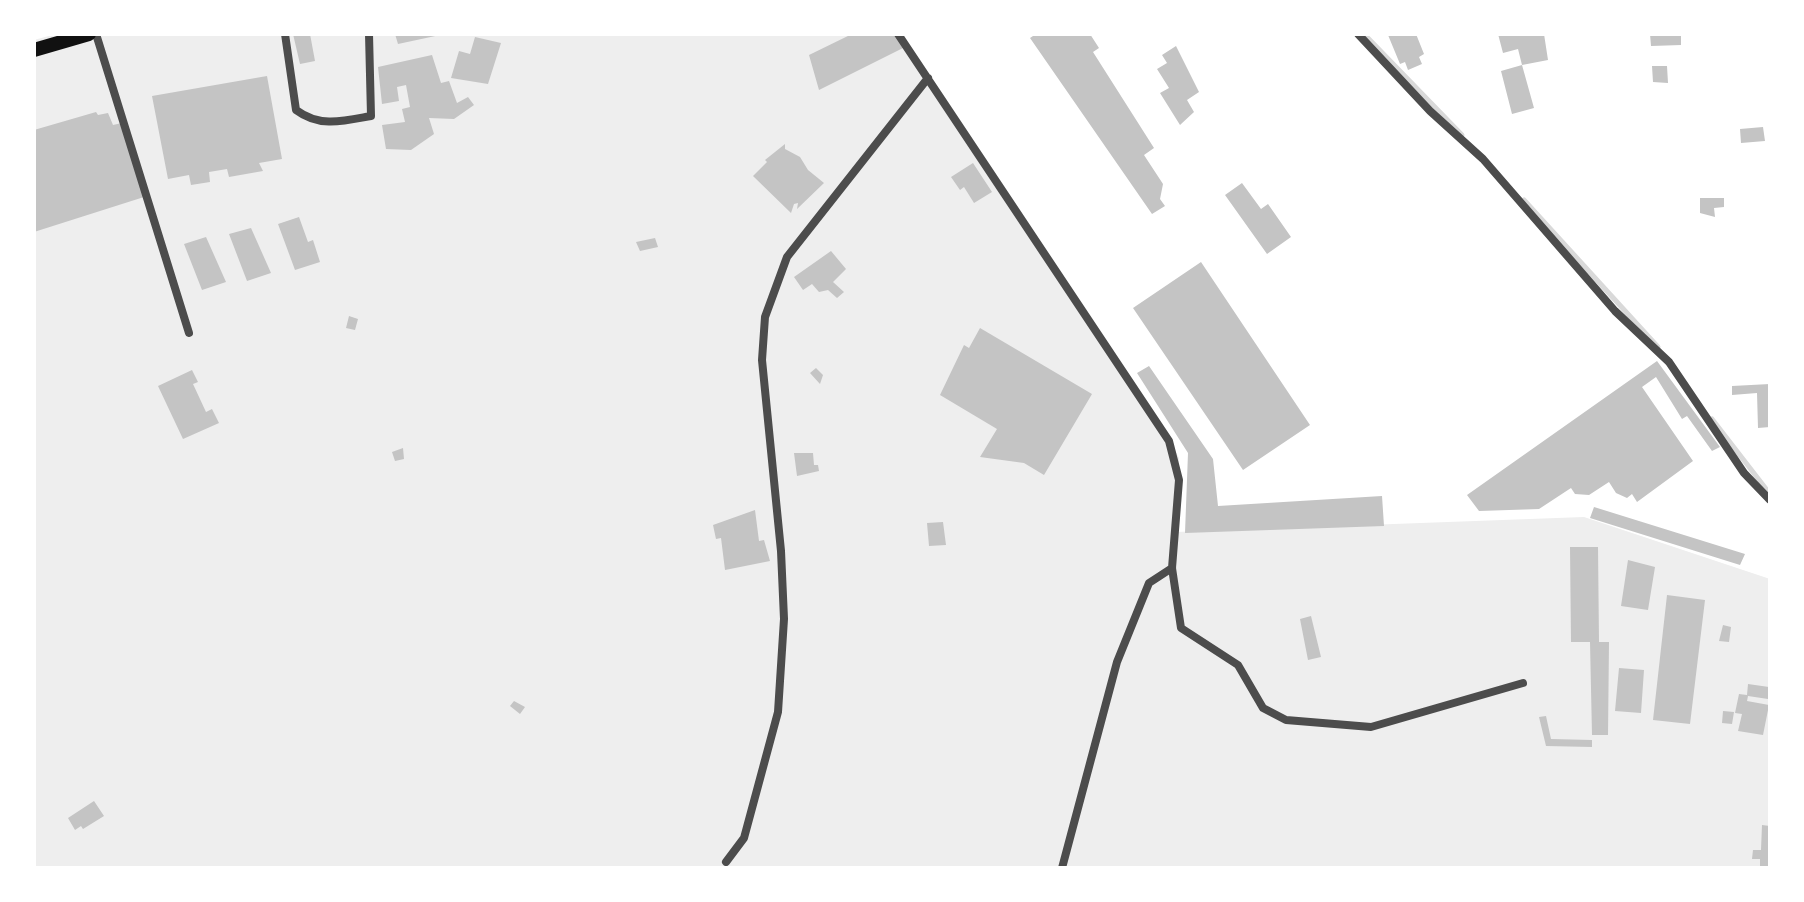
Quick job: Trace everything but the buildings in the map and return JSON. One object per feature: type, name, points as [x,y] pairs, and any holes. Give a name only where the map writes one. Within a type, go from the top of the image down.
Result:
[{"type":"main road","points":[[44,44],[89,34]]},
{"type":"street","points":[[96,34],[189,333]]},
{"type":"street","points":[[285,34],[296,110],[311,121],[339,122],[371,116],[369,34]]},
{"type":"street","points":[[898,34],[1169,441],[1179,480],[1172,568],[1181,628],[1238,665],[1263,708],[1286,720],[1371,727],[1523,683]]},
{"type":"street","points":[[1358,34],[1430,111],[1483,159],[1615,311],[1669,362],[1744,473],[1770,500]]},
{"type":"street","points":[[726,862],[744,838],[778,712],[784,619],[781,551],[762,360],[765,317],[787,257],[928,78]]},
{"type":"street","points":[[1062,868],[1117,662],[1149,583],[1172,568]]},
{"type":"shaded area","points":[[56,34],[893,34],[929,82],[1166,432],[1179,458],[1176,532],[1584,517],[1770,579],[1770,868],[34,868],[34,40]]},
{"type":"waterway","points":[[1364,34],[1462,135]]},
{"type":"waterway","points":[[1524,200],[1658,347]]},
{"type":"waterway","points":[[1712,419],[1770,494]]}]
